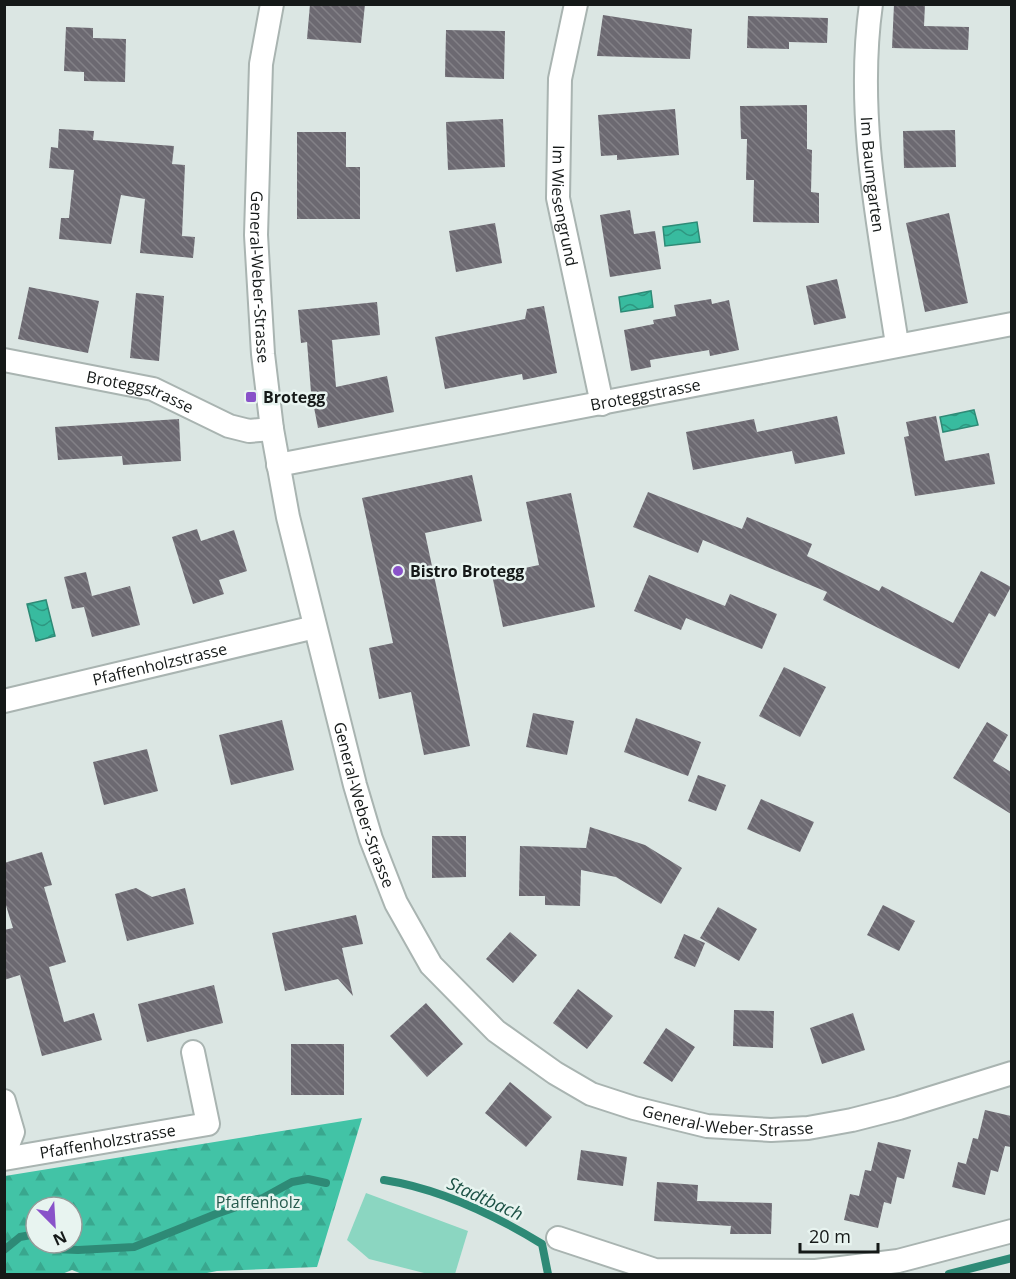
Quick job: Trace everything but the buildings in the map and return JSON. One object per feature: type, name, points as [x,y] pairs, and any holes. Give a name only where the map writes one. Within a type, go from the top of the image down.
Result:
[{"type":"street","name":"General-Weber-Strasse","points":[[272,4],[261,64],[256,235],[263,354],[272,429],[288,517],[355,785],[371,839],[396,903],[431,965],[496,1030],[555,1073],[591,1094],[679,1121],[707,1126],[771,1130],[808,1128],[899,1108],[1011,1073]]},
{"type":"street","name":"Im Wiesengrund","points":[[576,4],[560,79],[558,198],[602,404]]},
{"type":"street","name":"Im Baumgarten","points":[[871,4],[866,42],[868,161],[897,344]]},
{"type":"street","name":"Broteggstrasse","points":[[278,465],[602,404],[897,344],[1011,324]]},
{"type":"street","name":"Broteggstrasse","points":[[4,360],[153,389],[228,426],[249,431],[272,429]]},
{"type":"street","name":"Pfaffenholzstrasse","points":[[4,701],[315,627]]},
{"type":"street","name":"Pfaffenholzstrasse","points":[[4,1101],[13,1132],[4,1157],[208,1124],[193,1052]]},
{"type":"street","points":[[558,1238],[656,1270],[816,1271],[898,1261],[1011,1231]]},
{"type":"shaded area","points":[[366,1193],[468,1231],[455,1274],[428,1274],[369,1259],[347,1240]]},
{"type":"green space","name":"Pfaffenholz","points":[[362,1118],[317,1267],[217,1271],[202,1274],[82,1274],[72,1270],[62,1274],[5,1274],[5,1176]]},
{"type":"water","points":[[697,222],[700,242],[665,246],[663,227]]},
{"type":"water","points":[[651,291],[653,307],[621,312],[619,297]]},
{"type":"water","points":[[974,410],[978,425],[943,432],[940,417]]},
{"type":"water","points":[[46,600],[55,636],[36,641],[27,604]]},
{"type":"waterway","name":"Stadtbach","points":[[84,1250],[134,1247],[263,1198],[292,1182],[308,1179],[326,1183]]},
{"type":"waterway","name":"Stadtbach","points":[[384,1180],[446,1196],[486,1213],[523,1233],[542,1244],[548,1274]]},
{"type":"waterway","name":"Stadtbach","points":[[4,1250],[24,1236]]},
{"type":"waterway","name":"Stadtbach","points":[[949,1274],[1012,1258]]},
{"type":"place","name":"Brotegg","points":[[251,397]]},
{"type":"place","name":"Bistro Brotegg","points":[[398,571]]}]
